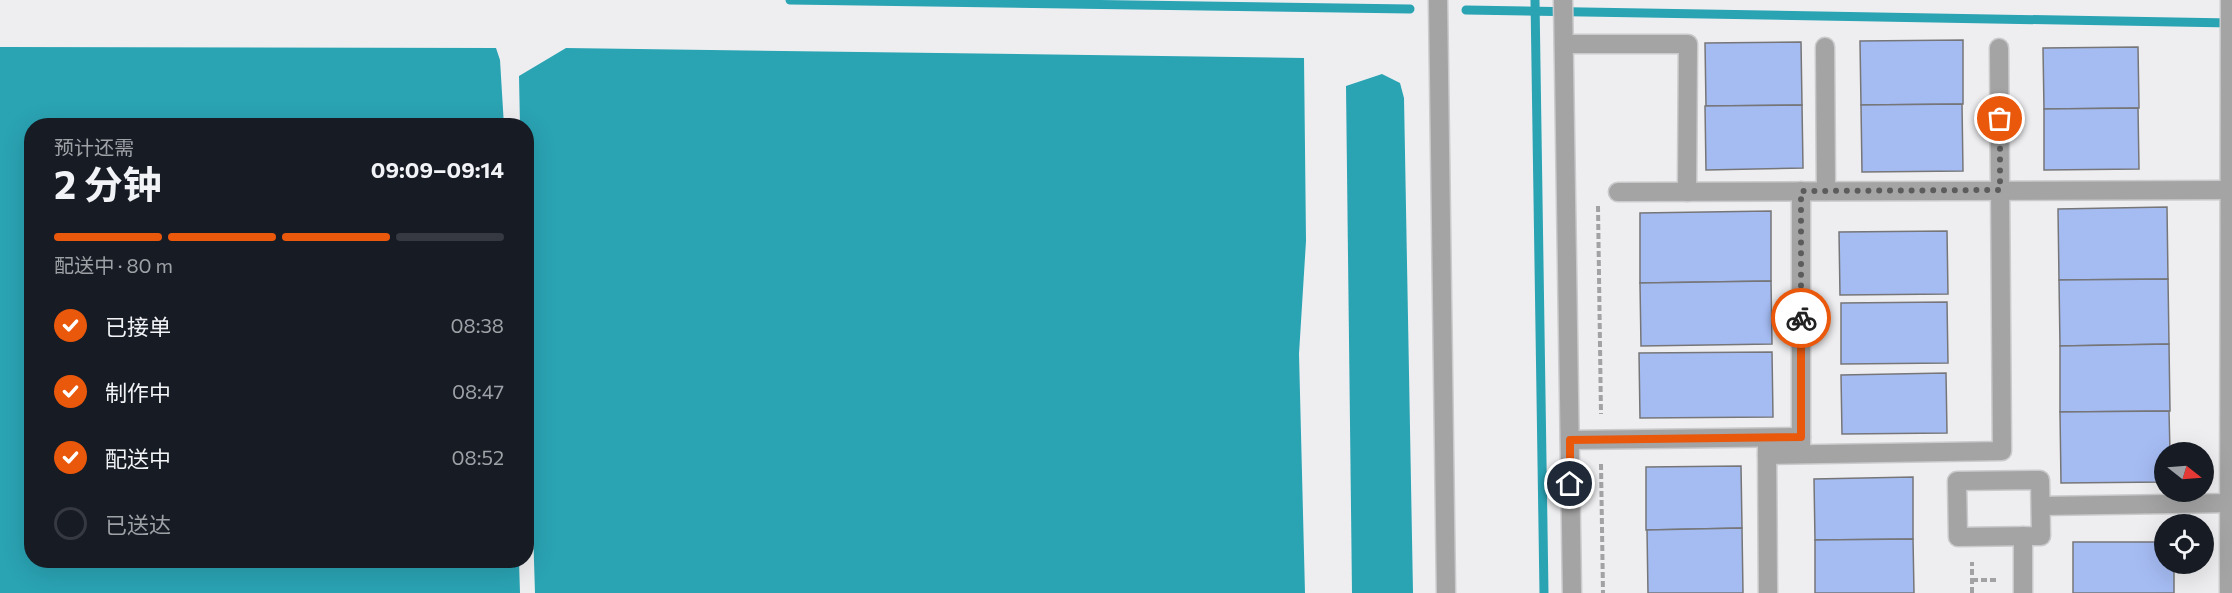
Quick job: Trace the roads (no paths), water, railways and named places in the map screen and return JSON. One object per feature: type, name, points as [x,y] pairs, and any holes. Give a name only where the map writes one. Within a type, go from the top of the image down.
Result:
[{"type":"street","points":[[1438,0],[1446,593]]},
{"type":"street","points":[[1563,0],[1572,593]]},
{"type":"street","points":[[2229,593],[2230,4]]},
{"type":"street","points":[[1563,35],[1688,44],[1687,192]]},
{"type":"street","points":[[1825,47],[1826,191]]},
{"type":"street","points":[[1999,48],[2002,480]]},
{"type":"street","points":[[1618,192],[2231,190]]},
{"type":"street","points":[[1801,191],[1801,445]]},
{"type":"street","points":[[1570,440],[2001,452]]},
{"type":"street","points":[[1767,447],[1768,593]]},
{"type":"street","points":[[2040,480],[2041,506],[2041,536],[1958,537],[1957,481],[2040,480]]},
{"type":"street","points":[[2041,506],[2230,503]]},
{"type":"street","points":[[2023,536],[2023,593]]},
{"type":"water","points":[[0,47],[496,48],[500,60],[504,118],[24,118],[24,568],[519,568],[520,593],[0,593]]},
{"type":"water","points":[[566,48],[1304,58],[1306,241],[1299,354],[1305,593],[535,593],[534,118],[520,118],[519,76]]},
{"type":"water","points":[[1382,74],[1400,83],[1404,98],[1413,593],[1352,593],[1346,86]]},
{"type":"waterway","points":[[790,0],[1410,9]]},
{"type":"waterway","points":[[1535,0],[1544,593]]},
{"type":"waterway","points":[[1466,10],[2232,23]]}]
